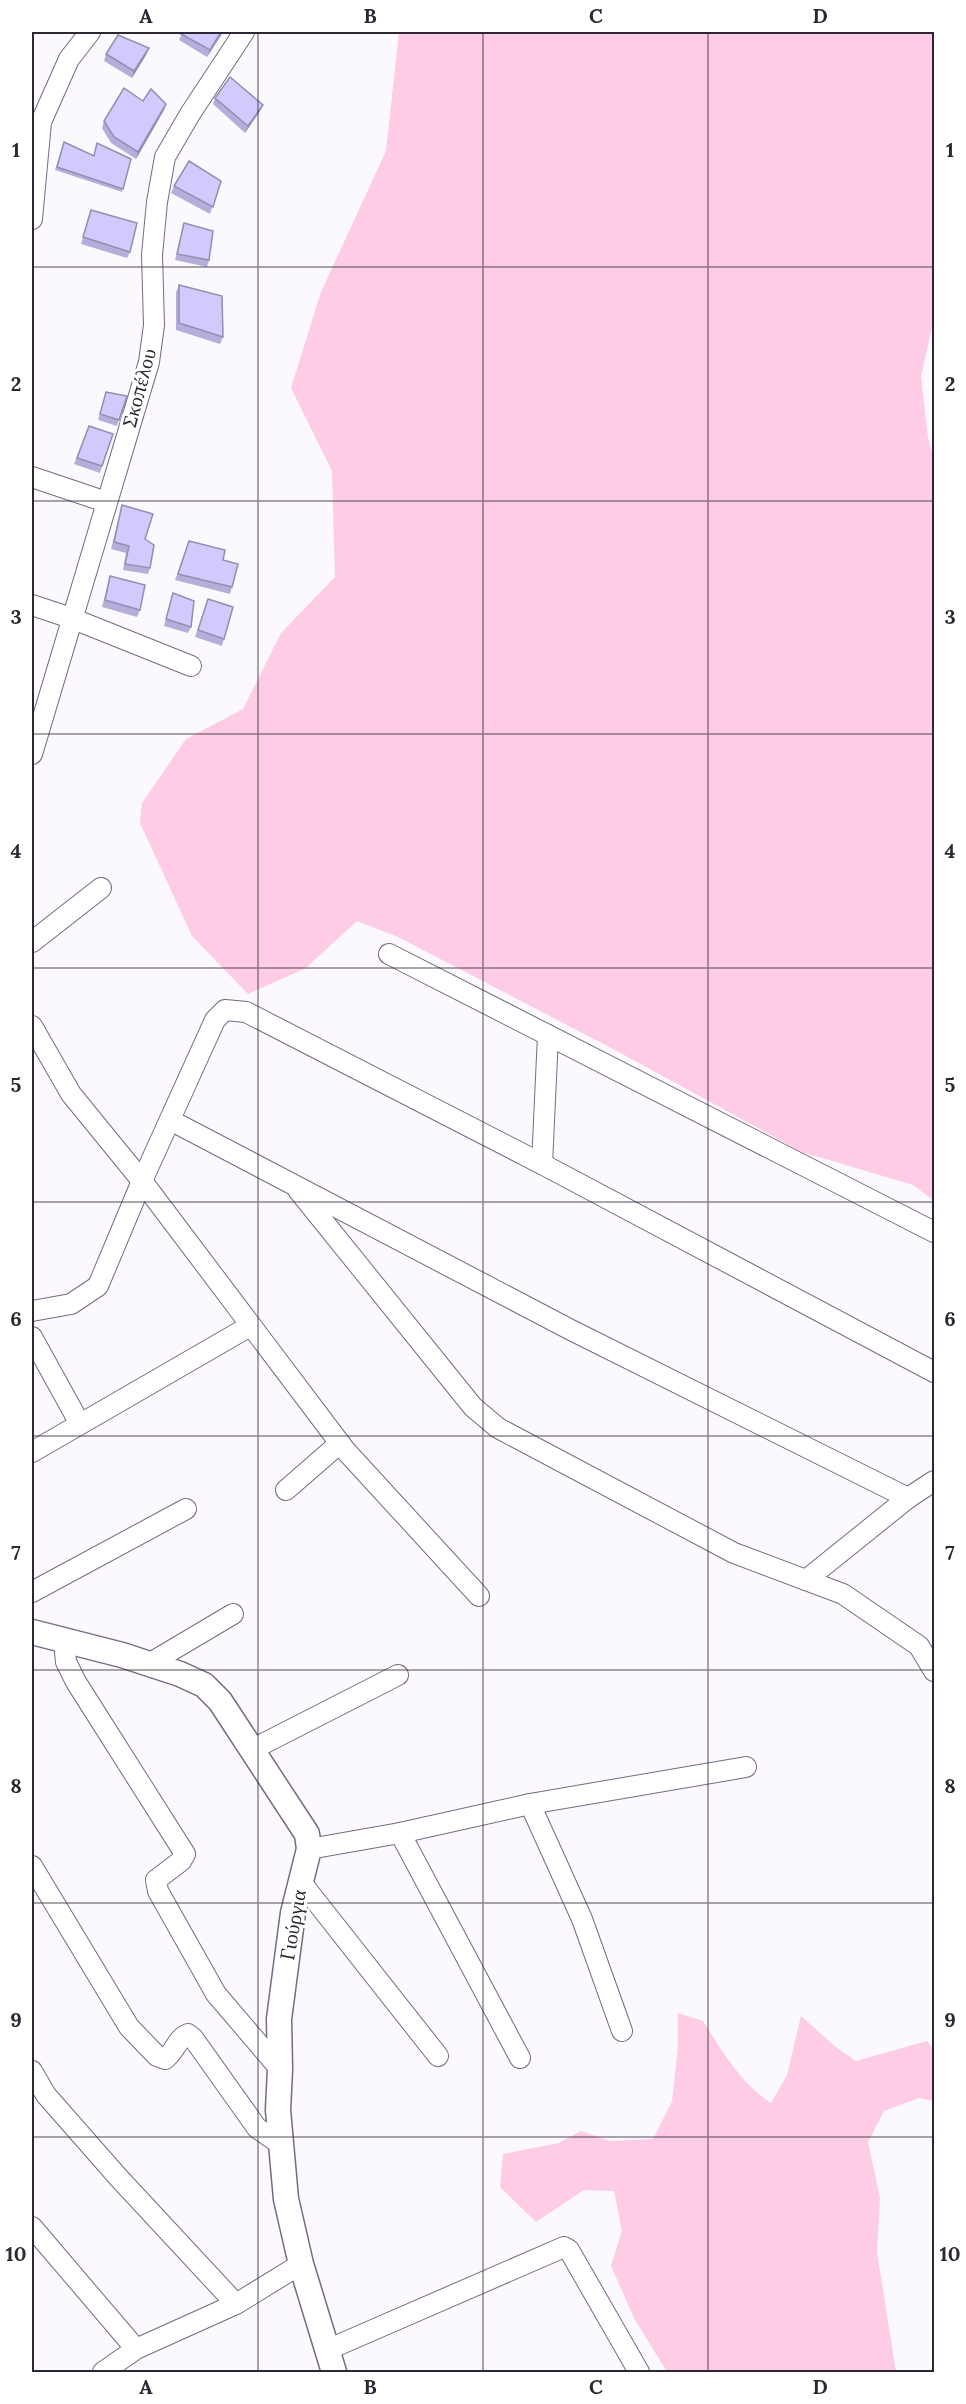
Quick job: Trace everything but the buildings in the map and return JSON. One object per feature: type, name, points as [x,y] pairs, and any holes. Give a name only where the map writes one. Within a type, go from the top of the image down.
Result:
[{"type":"street","points":[[32,219],[41,122],[69,59],[90,32]]},
{"type":"street","name":"Σκοπέλου","points":[[32,754],[36,726],[149,362],[154,325],[152,255],[157,202],[165,157],[244,32]]},
{"type":"street","points":[[32,477],[106,502]]},
{"type":"street","points":[[32,605],[71,618],[191,666]]},
{"type":"street","points":[[32,942],[100,888]]},
{"type":"street","points":[[389,954],[934,1232]]},
{"type":"street","points":[[32,1311],[71,1304],[98,1286],[214,1020],[225,1010],[246,1012],[542,1164],[934,1372]]},
{"type":"street","points":[[32,1026],[71,1094],[142,1181],[340,1443],[479,1596]]},
{"type":"street","points":[[542,1164],[548,1035]]},
{"type":"street","points":[[170,1120],[572,1330],[908,1498]]},
{"type":"street","points":[[293,1184],[473,1407],[498,1428],[734,1553],[843,1594],[919,1646],[934,1671]]},
{"type":"street","points":[[907,1218],[934,1220]]},
{"type":"street","points":[[32,1452],[250,1326]]},
{"type":"street","points":[[32,1336],[80,1424]]},
{"type":"street","points":[[286,1490],[340,1443]]},
{"type":"street","points":[[806,1580],[908,1498],[934,1480]]},
{"type":"street","points":[[32,1592],[186,1509]]},
{"type":"street","points":[[147,1665],[233,1614]]},
{"type":"street","points":[[32,1632],[122,1655],[180,1674],[204,1686],[220,1701],[253,1749],[307,1834],[309,1849],[400,1833],[530,1804],[746,1767]]},
{"type":"street","points":[[64,1641],[66,1662],[76,1682],[185,1854],[181,1861],[156,1880],[158,1891],[216,1994],[280,2069]]},
{"type":"street","points":[[253,1749],[398,1675]]},
{"type":"street","points":[[530,1804],[582,1919],[622,2031]]},
{"type":"street","points":[[400,1833],[520,2058]]},
{"type":"street","name":"Γιούργια","points":[[309,1849],[293,1913],[279,2019],[278,2110],[286,2199],[301,2264],[330,2361]]},
{"type":"street","points":[[32,1866],[129,2027],[157,2056],[165,2059],[182,2037],[188,2034],[257,2128],[280,2144]]},
{"type":"street","points":[[300,1881],[438,2056]]},
{"type":"street","points":[[32,2071],[46,2094],[118,2177],[236,2304]]},
{"type":"street","points":[[32,2226],[136,2349]]},
{"type":"street","points":[[330,2361],[564,2247],[569,2250],[639,2373]]},
{"type":"street","points":[[103,2373],[136,2349],[236,2304],[301,2264]]},
{"type":"shaded area","points":[[399,32],[934,32],[934,318],[921,376],[928,438],[934,459],[934,1201],[913,1185],[802,1152],[615,1050],[398,937],[357,921],[306,968],[248,994],[192,936],[140,823],[142,803],[186,739],[243,709],[281,633],[335,577],[332,471],[291,388],[321,292],[386,151]]},
{"type":"shaded area","points":[[678,2013],[703,2021],[741,2076],[771,2103],[787,2075],[801,2016],[837,2048],[856,2061],[927,2041],[934,2050],[934,2101],[919,2098],[884,2111],[868,2142],[880,2198],[877,2252],[896,2372],[667,2372],[634,2318],[611,2266],[622,2231],[614,2191],[584,2190],[536,2222],[500,2187],[503,2154],[559,2143],[581,2131],[610,2141],[653,2139],[672,2101],[678,2046]]}]
